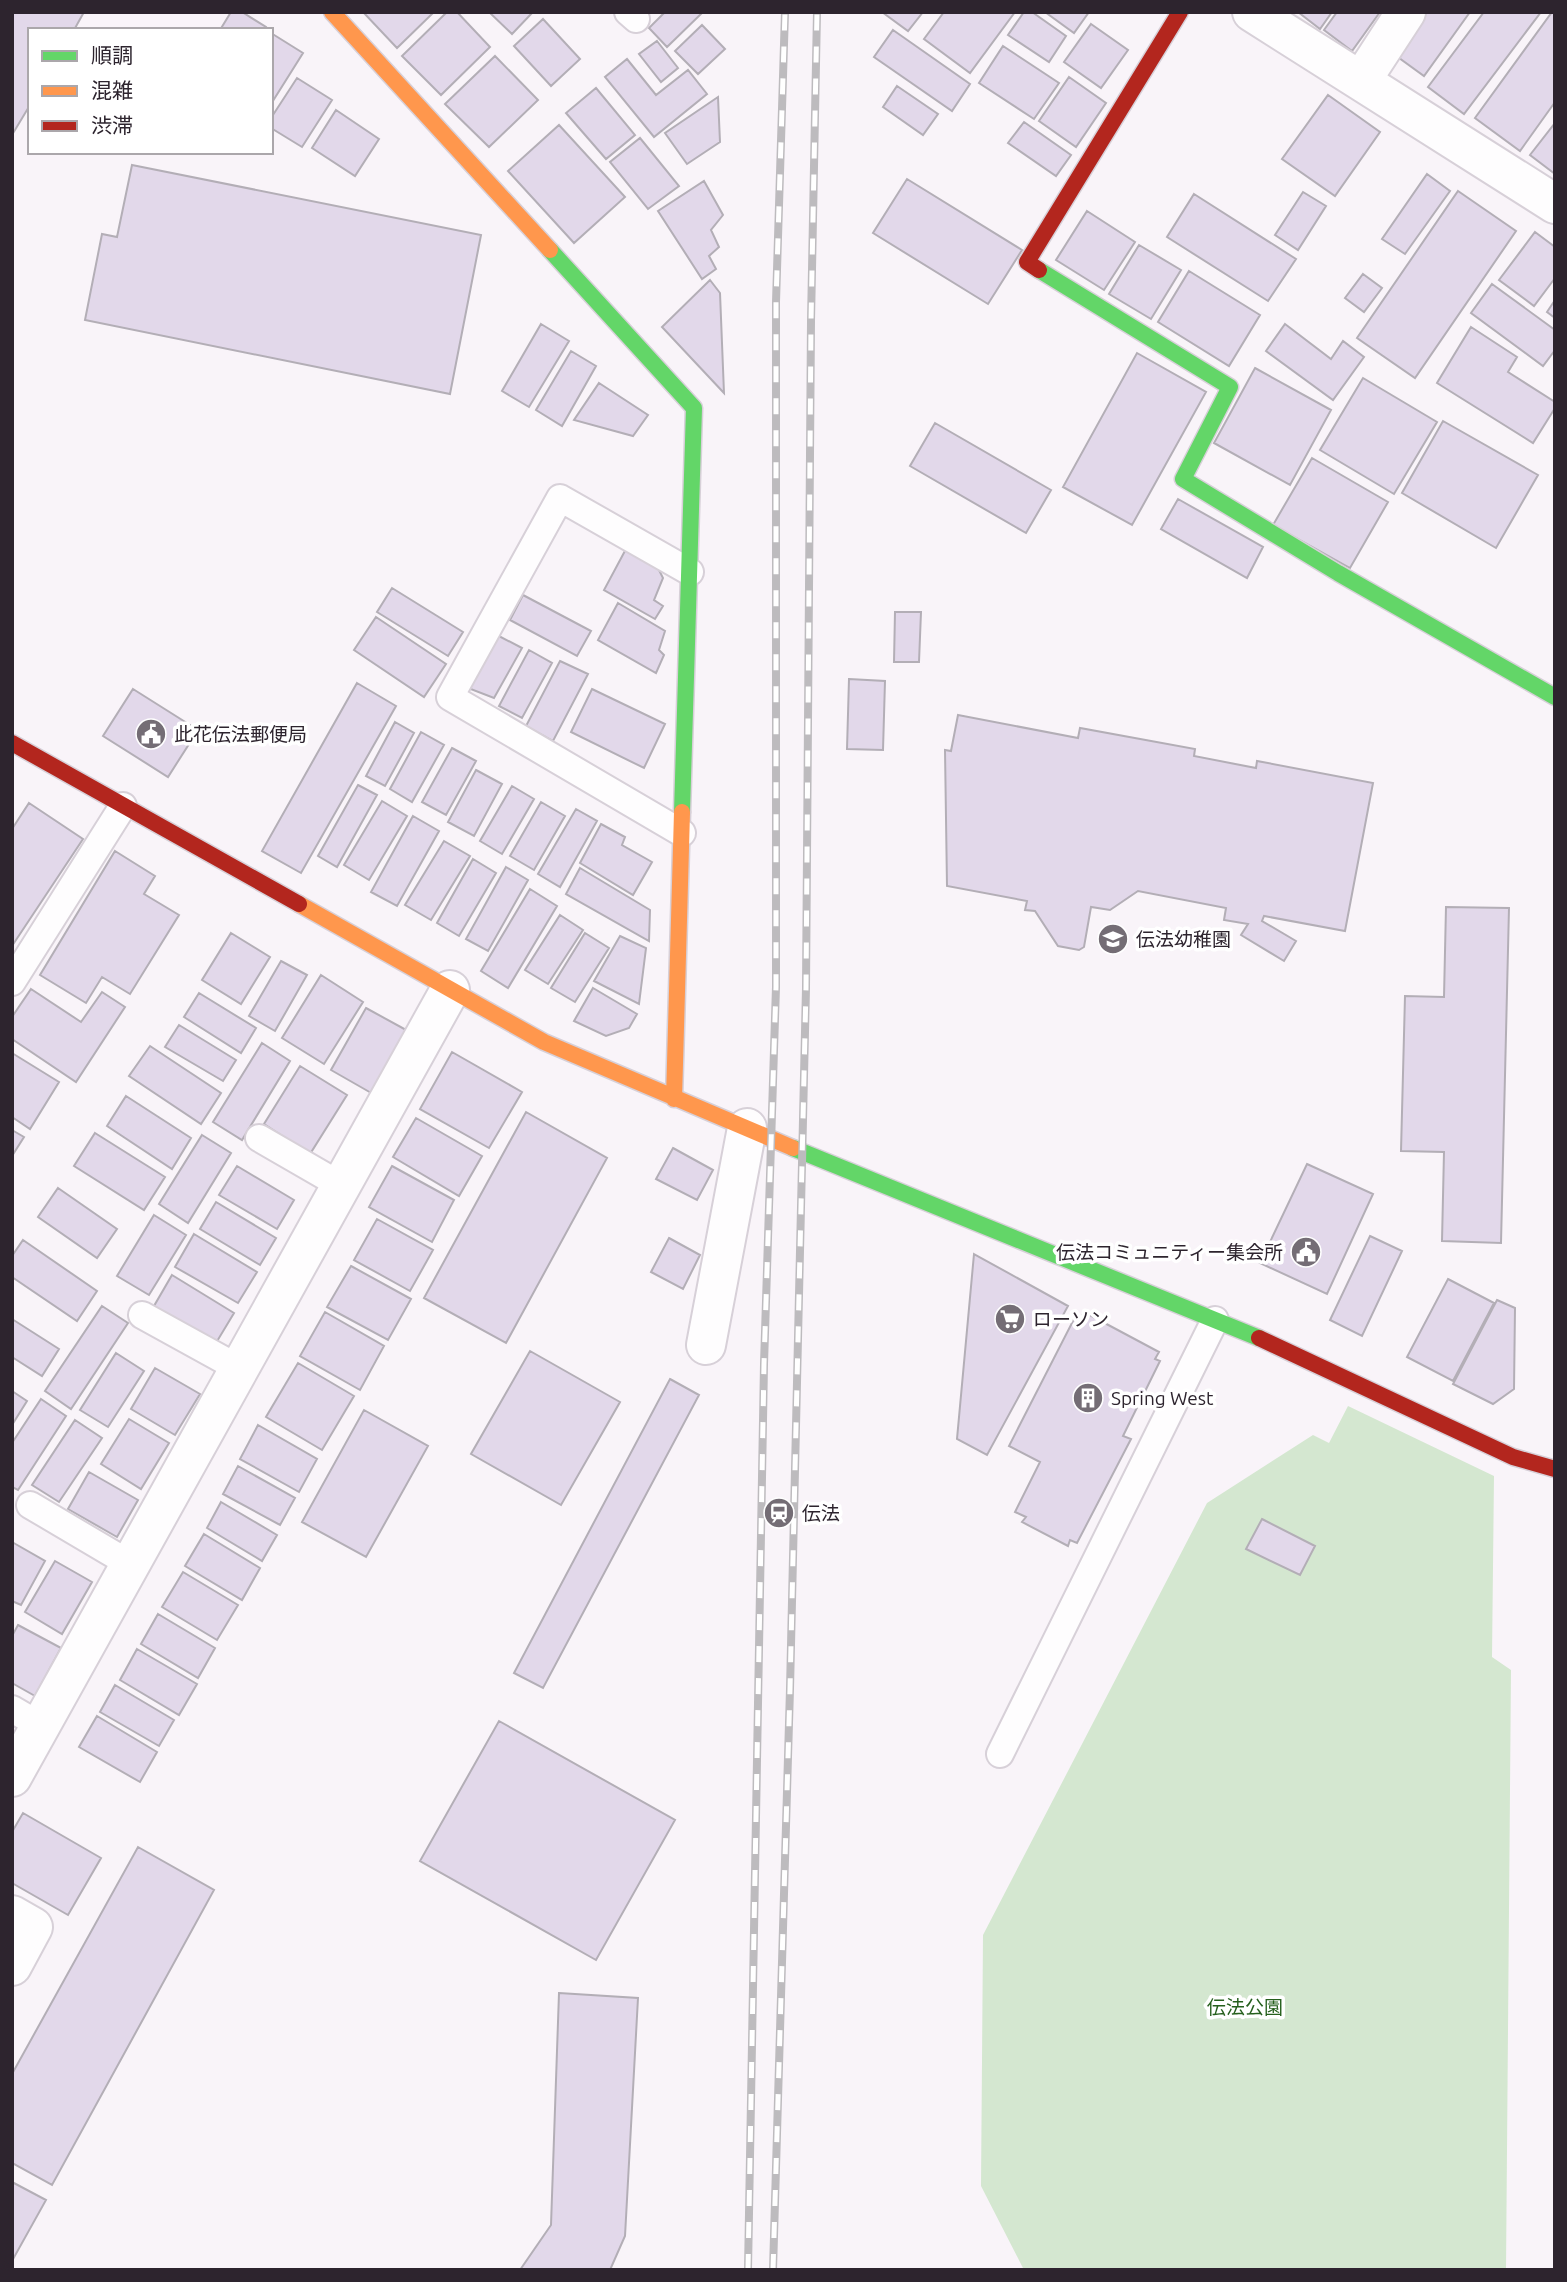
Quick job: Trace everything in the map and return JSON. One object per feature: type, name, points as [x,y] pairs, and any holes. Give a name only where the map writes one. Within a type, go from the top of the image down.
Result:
[{"type":"street","points":[[332,12],[694,408],[674,1099]]},
{"type":"street","points":[[1180,12],[1027,262],[1230,387],[1183,479],[1338,573],[1555,697]]},
{"type":"street","points":[[1252,12],[1555,204]]},
{"type":"street","points":[[1361,81],[1406,12]]},
{"type":"street","points":[[12,743],[544,1042],[674,1099],[1286,1349],[1513,1457],[1555,1469]]},
{"type":"street","points":[[12,1777],[27,1717],[130,1564],[450,990]]},
{"type":"street","points":[[706,1345],[747,1128]]},
{"type":"street","points":[[12,1915],[33,1927],[12,1966]]},
{"type":"lane","points":[[682,833],[450,697],[560,498],[690,572]]},
{"type":"lane","points":[[12,982],[123,806]]},
{"type":"lane","points":[[258,1138],[342,1186]]},
{"type":"lane","points":[[142,1315],[240,1369]]},
{"type":"lane","points":[[1000,1754],[1215,1320]]},
{"type":"lane","points":[[30,1505],[130,1564]]},
{"type":"green space","name":"伝法公園","points":[[1348,1406],[1494,1476],[1492,1657],[1511,1670],[1506,2270],[1024,2270],[981,2186],[983,1935],[1207,1503],[1313,1435],[1329,1443]]},
{"type":"building","points":[[12,12],[84,12],[75,28],[28,28],[28,108],[12,135]]},
{"type":"building","points":[[231,12],[242,12],[266,27],[266,28],[221,28]]},
{"type":"building","points":[[363,12],[434,12],[397,48]]},
{"type":"building","points":[[447,12],[457,12],[490,47],[441,95],[402,56]]},
{"type":"building","points":[[489,12],[533,12],[512,34]]},
{"type":"building","points":[[665,12],[703,12],[667,47],[649,28]]},
{"type":"building","points":[[882,12],[923,12],[908,31]]},
{"type":"building","points":[[944,12],[1015,12],[970,73],[924,39]]},
{"type":"building","points":[[1024,12],[1032,12],[1066,36],[1049,62],[1008,35]]},
{"type":"building","points":[[1045,12],[1089,12],[1074,33]]},
{"type":"building","points":[[1298,12],[1332,12],[1320,29]]},
{"type":"building","points":[[1337,12],[1380,12],[1352,51],[1324,30]]},
{"type":"building","points":[[1427,12],[1470,12],[1424,76],[1395,55]]},
{"type":"building","points":[[1484,12],[1541,12],[1464,114],[1428,87]]},
{"type":"building","points":[[1552,12],[1555,12],[1555,102],[1520,151],[1475,118]]},
{"type":"building","points":[[543,19],[580,59],[551,86],[514,46]]},
{"type":"building","points":[[1091,24],[1128,50],[1101,88],[1064,62]]},
{"type":"building","points":[[702,25],[725,49],[698,74],[675,51]]},
{"type":"building","points":[[893,30],[970,84],[952,111],[874,57]]},
{"type":"building","points":[[273,34],[303,53],[273,101]]},
{"type":"building","points":[[657,41],[678,68],[661,82],[639,54]]},
{"type":"building","points":[[1003,46],[1059,83],[1034,119],[979,83]]},
{"type":"building","points":[[495,56],[538,100],[489,147],[445,104]]},
{"type":"building","points":[[627,59],[656,95],[688,70],[707,94],[654,137],[605,77]]},
{"type":"building","points":[[1069,77],[1106,103],[1076,147],[1039,121]]},
{"type":"building","points":[[297,78],[332,100],[302,147],[273,129],[273,115]]},
{"type":"building","points":[[897,86],[938,114],[923,135],[883,107]]},
{"type":"building","points":[[596,88],[635,135],[606,159],[566,113]]},
{"type":"building","points":[[1328,95],[1380,132],[1335,196],[1282,159]]},
{"type":"building","points":[[718,97],[720,142],[687,164],[665,133]]},
{"type":"building","points":[[336,110],[379,139],[355,176],[312,148]]},
{"type":"building","points":[[1024,122],[1071,155],[1056,176],[1008,143]]},
{"type":"building","points":[[1555,123],[1555,174],[1530,155]]},
{"type":"building","points":[[559,125],[625,197],[574,243],[508,171]]},
{"type":"building","points":[[640,138],[679,186],[648,209],[610,162]]},
{"type":"building","points":[[132,165],[481,235],[450,394],[85,320],[102,234],[117,237]]},
{"type":"building","points":[[1427,174],[1450,191],[1405,254],[1382,239]]},
{"type":"building","points":[[907,179],[1022,250],[988,304],[873,233]]},
{"type":"building","points":[[704,181],[723,215],[711,230],[719,247],[709,256],[716,269],[702,279],[658,211]]},
{"type":"building","points":[[1458,191],[1516,231],[1415,378],[1357,338]]},
{"type":"building","points":[[1303,192],[1326,206],[1298,250],[1275,235]]},
{"type":"building","points":[[1194,194],[1296,259],[1268,301],[1167,237]]},
{"type":"building","points":[[1087,211],[1135,242],[1104,290],[1056,260]]},
{"type":"building","points":[[1535,232],[1555,247],[1555,278],[1534,306],[1499,280]]},
{"type":"building","points":[[1139,245],[1181,270],[1151,319],[1109,294]]},
{"type":"building","points":[[1189,271],[1260,315],[1229,366],[1158,322]]},
{"type":"building","points":[[1363,274],[1382,288],[1364,312],[1345,298]]},
{"type":"building","points":[[710,280],[720,293],[724,393],[662,327]]},
{"type":"building","points":[[1492,284],[1555,330],[1555,350],[1543,366],[1471,313]]},
{"type":"building","points":[[1555,300],[1555,318],[1547,312]]},
{"type":"building","points":[[541,324],[569,341],[529,407],[502,391]]},
{"type":"building","points":[[1285,324],[1331,359],[1343,341],[1364,357],[1333,400],[1266,351]]},
{"type":"building","points":[[1471,327],[1517,357],[1508,372],[1555,402],[1555,408],[1533,443],[1437,383]]},
{"type":"building","points":[[571,351],[596,366],[562,426],[536,410]]},
{"type":"building","points":[[1137,353],[1206,392],[1132,525],[1063,487]]},
{"type":"building","points":[[1255,368],[1331,410],[1290,485],[1214,443]]},
{"type":"building","points":[[1363,378],[1437,422],[1394,494],[1320,450]]},
{"type":"building","points":[[599,383],[648,415],[633,436],[574,420]]},
{"type":"building","points":[[1443,421],[1538,475],[1496,548],[1402,493]]},
{"type":"building","points":[[935,423],[1051,490],[1026,533],[910,466]]},
{"type":"building","points":[[1312,458],[1388,502],[1350,568],[1273,525]]},
{"type":"building","points":[[1178,499],[1263,547],[1247,578],[1161,529]]},
{"type":"building","points":[[626,549],[658,568],[663,578],[654,600],[663,606],[655,619],[604,590]]},
{"type":"building","points":[[392,588],[463,632],[448,656],[377,612]]},
{"type":"building","points":[[523,595],[591,631],[577,656],[510,620]]},
{"type":"building","points":[[618,603],[665,631],[659,650],[664,655],[656,673],[598,640]]},
{"type":"building","points":[[895,612],[921,612],[919,662],[894,662]]},
{"type":"building","points":[[376,617],[446,664],[424,697],[354,650]]},
{"type":"building","points":[[495,634],[522,648],[494,698],[468,688]]},
{"type":"building","points":[[529,650],[552,663],[522,718],[499,706]]},
{"type":"building","points":[[560,661],[588,674],[553,741],[526,726]]},
{"type":"building","points":[[849,679],[885,681],[883,750],[847,749]]},
{"type":"building","points":[[357,683],[396,706],[301,873],[262,851]]},
{"type":"building","points":[[133,689],[198,730],[168,777],[103,736]]},
{"type":"building","points":[[592,689],[665,724],[644,768],[571,732]]},
{"type":"building","points":[[958,715],[1078,738],[1080,728],[1195,749],[1194,756],[1256,768],[1257,761],[1373,783],[1345,931],[1264,916],[1262,921],[1296,941],[1284,961],[1241,935],[1248,924],[1224,920],[1226,908],[1138,891],[1110,910],[1091,907],[1084,947],[1079,950],[1058,946],[1035,911],[1025,910],[1027,901],[947,886],[945,750],[951,751]]},
{"type":"building","points":[[395,722],[414,733],[385,786],[366,776]]},
{"type":"building","points":[[421,732],[444,745],[412,802],[390,789]]},
{"type":"building","points":[[452,748],[476,761],[446,815],[422,802]]},
{"type":"building","points":[[476,770],[502,784],[474,836],[448,822]]},
{"type":"building","points":[[358,785],[377,795],[337,867],[318,856]]},
{"type":"building","points":[[512,786],[534,799],[502,854],[480,841]]},
{"type":"building","points":[[382,801],[407,816],[369,880],[344,865]]},
{"type":"building","points":[[541,802],[565,816],[534,870],[510,856]]},
{"type":"building","points":[[29,803],[83,839],[12,946],[12,829]]},
{"type":"building","points":[[576,809],[597,821],[560,887],[538,874]]},
{"type":"building","points":[[413,816],[439,831],[397,906],[371,892]]},
{"type":"building","points":[[601,824],[625,837],[622,845],[652,862],[633,895],[580,863]]},
{"type":"building","points":[[444,841],[470,856],[431,920],[405,905]]},
{"type":"building","points":[[115,851],[155,876],[144,894],[179,915],[130,994],[102,977],[86,1003],[40,975]]},
{"type":"building","points":[[473,859],[496,873],[459,936],[437,923]]},
{"type":"building","points":[[506,867],[528,880],[488,951],[466,939]]},
{"type":"building","points":[[580,868],[650,910],[649,941],[566,894]]},
{"type":"building","points":[[530,889],[557,906],[508,988],[481,971]]},
{"type":"building","points":[[1446,907],[1509,908],[1501,1243],[1442,1241],[1444,1152],[1401,1151],[1405,996],[1444,997]]},
{"type":"building","points":[[560,915],[583,930],[548,984],[525,970]]},
{"type":"building","points":[[231,933],[270,957],[241,1004],[202,980]]},
{"type":"building","points":[[585,933],[609,948],[575,1002],[551,988]]},
{"type":"building","points":[[620,936],[646,948],[639,1004],[594,981]]},
{"type":"building","points":[[281,961],[307,975],[275,1031],[249,1016]]},
{"type":"building","points":[[321,975],[363,1002],[324,1064],[282,1038]]},
{"type":"building","points":[[593,988],[637,1014],[629,1028],[606,1036],[574,1021]]},
{"type":"building","points":[[31,989],[81,1022],[102,992],[125,1007],[76,1082],[12,1039],[12,1017]]},
{"type":"building","points":[[199,993],[256,1028],[241,1053],[184,1017]]},
{"type":"building","points":[[366,1008],[408,1031],[373,1094],[331,1070]]},
{"type":"building","points":[[179,1025],[236,1060],[223,1081],[165,1047]]},
{"type":"building","points":[[262,1043],[290,1061],[242,1140],[213,1122]]},
{"type":"building","points":[[150,1046],[221,1093],[201,1124],[129,1076]]},
{"type":"building","points":[[452,1052],[522,1092],[489,1148],[420,1109]]},
{"type":"building","points":[[12,1053],[59,1082],[30,1129],[12,1117]]},
{"type":"building","points":[[300,1066],[347,1095],[310,1154],[264,1124]]},
{"type":"building","points":[[126,1096],[191,1138],[172,1169],[107,1126]]},
{"type":"building","points":[[526,1112],[607,1158],[506,1343],[424,1298]]},
{"type":"building","points":[[416,1118],[482,1156],[459,1196],[393,1157]]},
{"type":"building","points":[[12,1130],[24,1137],[12,1156]]},
{"type":"building","points":[[95,1133],[165,1177],[144,1210],[74,1166]]},
{"type":"building","points":[[202,1135],[231,1153],[188,1223],[159,1204]]},
{"type":"building","points":[[673,1148],[713,1170],[697,1200],[656,1179]]},
{"type":"building","points":[[1307,1164],[1373,1194],[1327,1294],[1260,1263]]},
{"type":"building","points":[[237,1166],[294,1200],[277,1229],[219,1195]]},
{"type":"building","points":[[392,1166],[454,1200],[432,1242],[369,1207]]},
{"type":"building","points":[[58,1188],[117,1229],[97,1258],[38,1217]]},
{"type":"building","points":[[216,1202],[276,1238],[260,1265],[200,1229]]},
{"type":"building","points":[[154,1215],[186,1235],[149,1295],[117,1276]]},
{"type":"building","points":[[377,1219],[433,1250],[410,1291],[354,1260]]},
{"type":"building","points":[[194,1234],[257,1272],[238,1303],[175,1267]]},
{"type":"building","points":[[1370,1236],[1402,1251],[1362,1336],[1330,1320]]},
{"type":"building","points":[[669,1238],[700,1255],[683,1289],[651,1272]]},
{"type":"building","points":[[23,1240],[97,1291],[77,1321],[12,1277],[12,1256]]},
{"type":"building","points":[[974,1254],[1068,1306],[987,1455],[957,1439]]},
{"type":"building","points":[[351,1266],[411,1299],[388,1340],[327,1307]]},
{"type":"building","points":[[172,1275],[234,1313],[216,1343],[154,1306]]},
{"type":"building","points":[[1448,1279],[1494,1303],[1453,1381],[1407,1357]]},
{"type":"building","points":[[1497,1300],[1515,1308],[1514,1389],[1493,1404],[1453,1384]]},
{"type":"building","points":[[102,1306],[128,1323],[71,1409],[45,1391]]},
{"type":"building","points":[[325,1312],[384,1346],[360,1390],[300,1356]]},
{"type":"building","name":"Spring West","points":[[1084,1312],[1159,1352],[1155,1359],[1160,1361],[1123,1436],[1131,1439],[1077,1543],[1070,1540],[1068,1546],[1022,1522],[1026,1517],[1015,1512],[1040,1462],[1009,1446],[1075,1317],[1080,1319]]},
{"type":"building","points":[[12,1319],[59,1349],[42,1376],[12,1357]]},
{"type":"building","points":[[530,1351],[620,1402],[561,1505],[471,1454]]},
{"type":"building","points":[[116,1353],[144,1371],[108,1427],[80,1410]]},
{"type":"building","points":[[298,1363],[354,1396],[322,1450],[266,1417]]},
{"type":"building","points":[[155,1368],[200,1394],[175,1435],[131,1409]]},
{"type":"building","points":[[670,1379],[699,1395],[543,1688],[514,1673]]},
{"type":"building","points":[[12,1391],[27,1401],[12,1425]]},
{"type":"building","points":[[41,1399],[66,1416],[18,1490],[12,1487],[12,1443]]},
{"type":"building","points":[[364,1410],[428,1446],[366,1557],[302,1522]]},
{"type":"building","points":[[129,1419],[169,1443],[141,1489],[101,1464]]},
{"type":"building","points":[[75,1420],[102,1438],[59,1502],[32,1485]]},
{"type":"building","points":[[258,1425],[317,1459],[299,1492],[240,1459]]},
{"type":"building","points":[[238,1466],[295,1498],[280,1525],[223,1494]]},
{"type":"building","points":[[89,1472],[138,1500],[117,1537],[68,1509]]},
{"type":"building","points":[[221,1502],[277,1535],[262,1561],[207,1528]]},
{"type":"building","points":[[1262,1519],[1315,1546],[1300,1575],[1246,1549]]},
{"type":"building","points":[[204,1534],[260,1568],[242,1600],[185,1566]]},
{"type":"building","points":[[12,1542],[45,1561],[21,1605],[12,1601]]},
{"type":"building","points":[[55,1561],[92,1582],[62,1634],[25,1612]]},
{"type":"building","points":[[183,1572],[238,1605],[217,1640],[162,1607]]},
{"type":"building","points":[[158,1614],[215,1648],[198,1678],[141,1644]]},
{"type":"building","points":[[18,1625],[61,1648],[35,1696],[12,1683],[12,1636]]},
{"type":"building","points":[[137,1649],[197,1684],[179,1715],[120,1680]]},
{"type":"building","points":[[115,1685],[174,1720],[159,1746],[100,1712]]},
{"type":"building","points":[[97,1716],[157,1752],[140,1782],[79,1747]]},
{"type":"building","points":[[499,1721],[675,1820],[596,1960],[420,1861]]},
{"type":"building","points":[[23,1813],[101,1858],[68,1915],[12,1883],[12,1832]]},
{"type":"building","points":[[138,1847],[214,1890],[52,2185],[12,2163],[12,2074]]},
{"type":"building","points":[[559,1993],[638,1998],[625,2236],[610,2270],[520,2270],[551,2225]]},
{"type":"building","points":[[12,2182],[46,2200],[12,2261]]},
{"type":"railway","points":[[748,2270],[764,1364],[776,987],[776,302],[785,12]]},
{"type":"railway","points":[[773,2270],[806,988],[811,321],[817,12]]},
{"type":"traffic: fast","points":[[550,250],[694,408],[682,812]]},
{"type":"traffic: fast","points":[[1039,270],[1230,387],[1183,479],[1338,573],[1555,697]]},
{"type":"traffic: fast","points":[[793,1148],[1259,1338]]},
{"type":"traffic: slow","points":[[332,12],[550,250]]},
{"type":"traffic: slow","points":[[674,1099],[682,812]]},
{"type":"traffic: slow","points":[[299,904],[544,1042],[793,1148]]},
{"type":"traffic: jam","points":[[1039,270],[1027,262],[1180,12]]},
{"type":"traffic: jam","points":[[12,743],[299,904]]},
{"type":"traffic: jam","points":[[1259,1338],[1513,1457],[1555,1469]]},
{"type":"place","name":"此花伝法郵便局","points":[[151,734]]},
{"type":"place","name":"伝法幼稚園","points":[[1113,939]]},
{"type":"place","name":"伝法コミュニティー集会所","points":[[1306,1252]]},
{"type":"place","name":"ローソン","points":[[1010,1319]]},
{"type":"place","name":"Spring West","points":[[1088,1398]]},
{"type":"place","name":"伝法","points":[[779,1513]]}]
